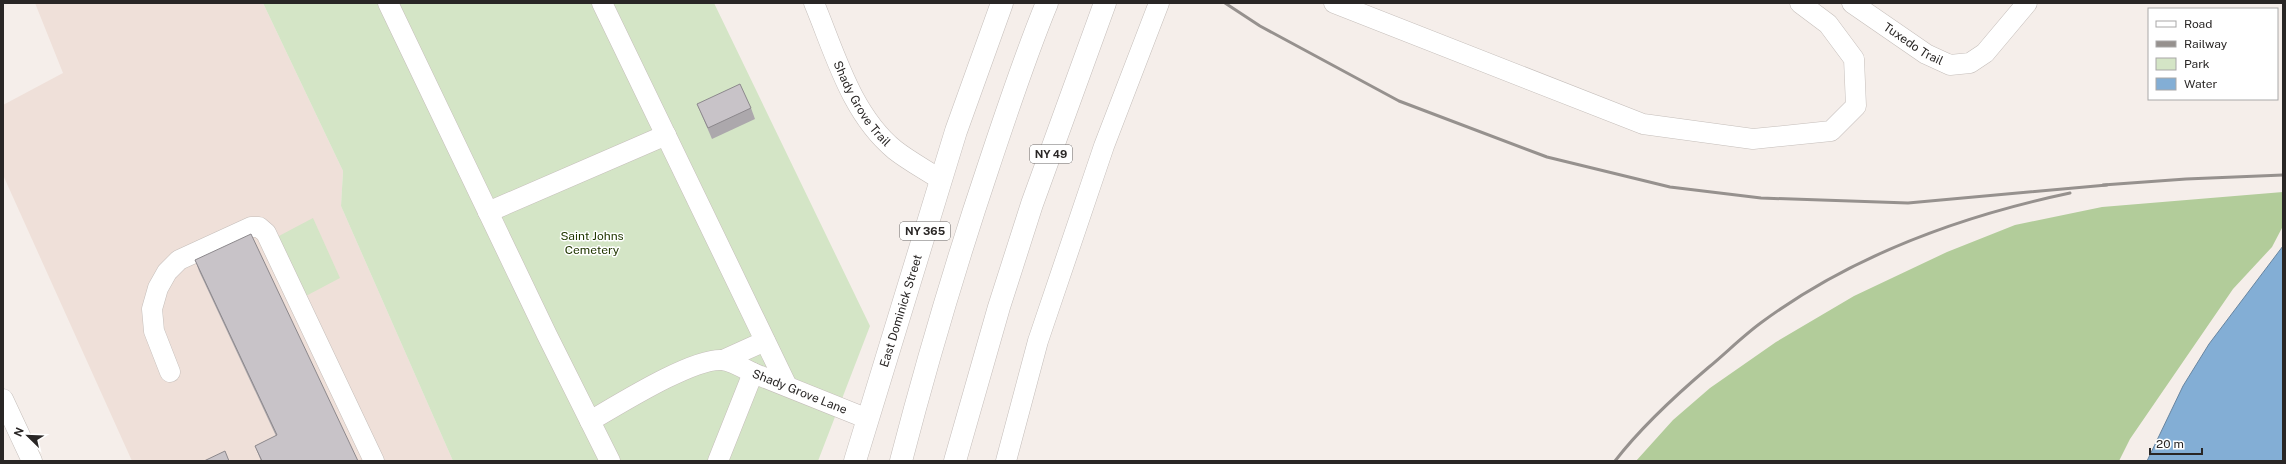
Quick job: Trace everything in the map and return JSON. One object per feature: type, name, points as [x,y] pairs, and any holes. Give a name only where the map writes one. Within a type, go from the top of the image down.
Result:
[{"type":"highway","name":"East Dominick Street","points":[[855,461],[956,131],[1002,3]]},
{"type":"highway","points":[[900,461],[924,370],[974,208],[1047,3]]},
{"type":"highway","name":"NY 49","points":[[955,461],[999,307],[1032,204],[1106,3]]},
{"type":"highway","points":[[971,461],[999,307]]},
{"type":"street","points":[[388,3],[610,461]]},
{"type":"street","points":[[602,3],[787,386]]},
{"type":"street","name":"Shady Grove Trail","points":[[814,3],[850,91],[876,132],[895,150],[941,180]]},
{"type":"street","points":[[1006,461],[1038,341],[1104,146],[1159,3]]},
{"type":"street","points":[[1334,3],[1643,124],[1753,139],[1831,131],[1856,106],[1854,59],[1828,24],[1800,3]]},
{"type":"street","name":"Tuxedo Trail","points":[[1852,3],[1926,54],[1950,65],[1970,63],[1985,53],[2027,3]]},
{"type":"street","points":[[488,212],[666,135]]},
{"type":"street","points":[[170,372],[154,331],[152,309],[158,288],[167,272],[179,260],[251,227],[259,227],[266,233],[374,461]]},
{"type":"street","points":[[590,421],[670,376],[698,365],[722,360],[765,341]]},
{"type":"street","points":[[722,360],[753,373]]},
{"type":"street","name":"Shady Grove Lane","points":[[718,461],[753,373],[868,419]]},
{"type":"street","points":[[3,400],[32,461]]},
{"type":"shaded area","points":[[35,3],[263,3],[343,171],[341,206],[453,461],[132,461],[3,175],[3,105],[63,73]]},
{"type":"green space","name":"Saint Johns Cemetery","points":[[263,3],[714,3],[870,326],[818,461],[453,461],[341,206],[343,171]]},
{"type":"green space","points":[[2283,192],[2283,226],[2272,247],[2233,289],[2130,439],[2119,461],[1636,461],[1673,420],[1710,388],[1776,342],[1854,296],[1947,252],[2015,225],[2102,207]]},
{"type":"green space","points":[[313,218],[340,278],[304,297],[277,237]]},
{"type":"water","points":[[2283,246],[2283,461],[2147,461],[2183,386],[2209,344]]},
{"type":"building","points":[[740,84],[751,108],[708,128],[697,104]]},
{"type":"building","points":[[251,234],[358,461],[262,461],[255,446],[277,435],[195,260]]},
{"type":"building","points":[[225,451],[229,461],[204,461]]},
{"type":"railway","points":[[1225,3],[1260,26],[1399,101],[1547,157],[1670,187],[1761,198],[1908,203],[2107,185]]},
{"type":"railway","points":[[2103,185],[2186,179],[2283,175]]},
{"type":"railway","points":[[1615,461],[1648,423],[1684,389],[1755,327],[1797,298],[1833,277],[1909,241],[1989,213],[2070,193]]}]
